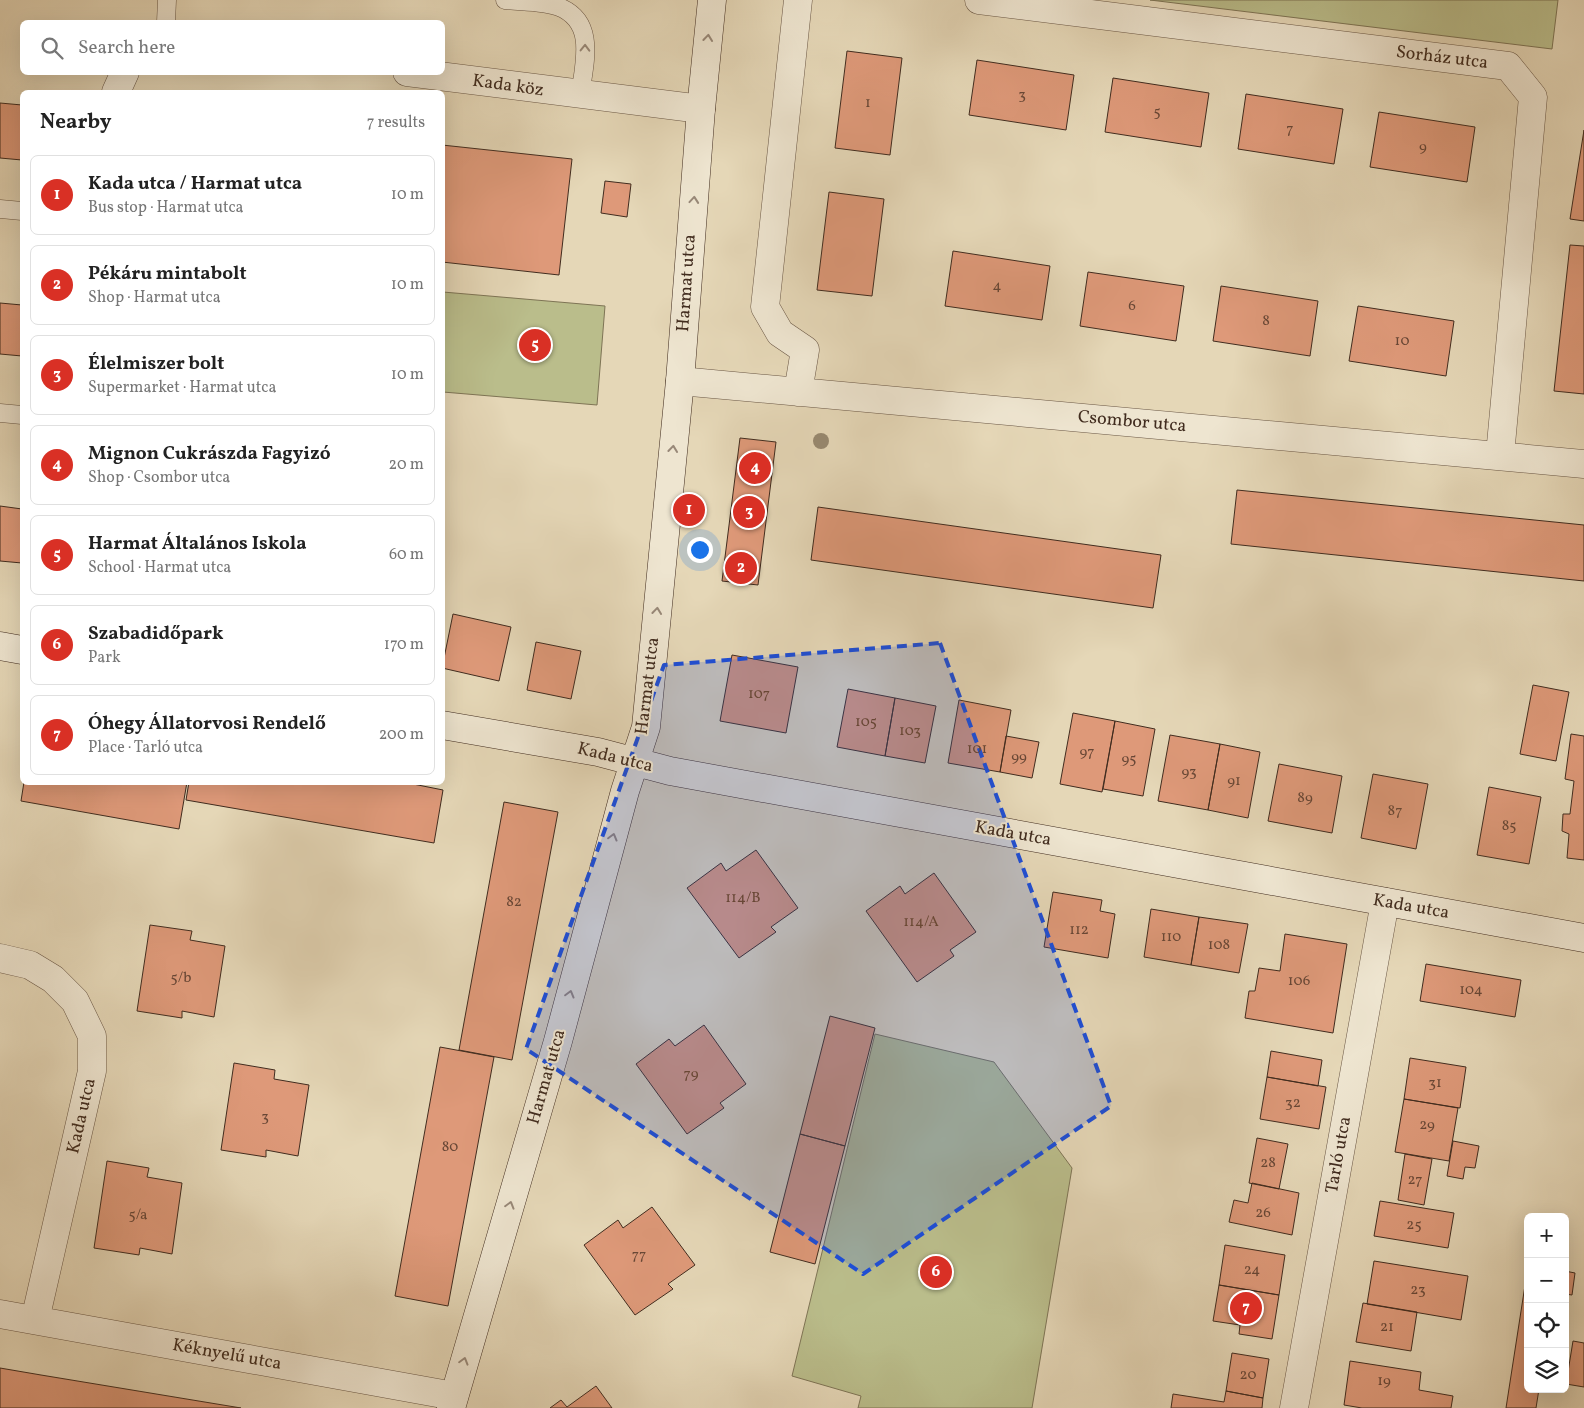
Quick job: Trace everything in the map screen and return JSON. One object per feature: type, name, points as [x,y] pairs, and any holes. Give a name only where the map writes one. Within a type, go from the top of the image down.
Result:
[{"type":"street","name":"Harmat utca","points":[[452,1402],[555,1050],[625,791],[646,727],[680,381],[701,109],[712,0]]},
{"type":"street","points":[[798,0],[765,307],[780,333],[805,350],[798,392]]},
{"type":"street","name":"Sorház utca","points":[[979,0],[1508,66],[1533,97],[1500,455]]},
{"type":"street","points":[[117,90],[124,75]]},
{"type":"street","name":"Kada köz","points":[[429,75],[580,96],[701,109]]},
{"type":"street","name":"Csombor utca","points":[[680,381],[1584,464]]},
{"type":"street","points":[[0,646],[20,650]]},
{"type":"street","name":"Kada utca","points":[[445,726],[598,752],[670,771],[1584,938]]},
{"type":"street","name":"Tarló utca","points":[[1294,1408],[1386,902]]},
{"type":"street","name":"Kada utca","points":[[0,958],[30,965],[54,979],[75,1000],[92,1036],[92,1071],[35,1320]]},
{"type":"street","name":"Kéknyelű utca","points":[[0,1314],[452,1402]]},
{"type":"lane","points":[[166,20],[167,0]]},
{"type":"lane","points":[[505,0],[558,6],[573,14],[583,28],[586,45],[580,96]]},
{"type":"lane","points":[[0,209],[20,211]]},
{"type":"lane","points":[[0,413],[20,415]]},
{"type":"highlighted area","points":[[940,643],[1111,1106],[863,1274],[526,1049],[664,665]]},
{"type":"green space","points":[[1150,0],[1558,0],[1552,49]]},
{"type":"green space","points":[[445,292],[605,306],[597,405],[445,392]]},
{"type":"green space","points":[[875,1034],[994,1062],[1072,1168],[1032,1408],[858,1408],[861,1396],[792,1376]]},
{"type":"building","points":[[847,51],[902,58],[890,155],[835,148]]},
{"type":"building","points":[[977,60],[1074,75],[1066,130],[969,115]]},
{"type":"building","points":[[1113,78],[1209,93],[1201,147],[1105,132]]},
{"type":"building","points":[[1246,94],[1343,109],[1334,164],[1238,149]]},
{"type":"building","points":[[0,103],[20,105],[20,160],[0,158]]},
{"type":"building","points":[[1379,112],[1475,127],[1467,182],[1370,167]]},
{"type":"building","points":[[1584,130],[1584,221],[1570,219]]},
{"type":"building","points":[[445,145],[572,159],[559,275],[445,262]]},
{"type":"building","points":[[605,181],[631,184],[627,217],[601,213]]},
{"type":"building","points":[[829,192],[884,199],[872,296],[817,290]]},
{"type":"building","points":[[1570,245],[1584,246],[1584,394],[1554,391]]},
{"type":"building","points":[[953,251],[1050,266],[1042,320],[945,306]]},
{"type":"building","points":[[1088,272],[1184,286],[1176,341],[1080,326]]},
{"type":"building","points":[[1221,286],[1318,301],[1310,356],[1213,341]]},
{"type":"building","points":[[0,303],[20,305],[20,356],[0,354]]},
{"type":"building","points":[[1358,306],[1454,321],[1446,376],[1349,361]]},
{"type":"building","points":[[740,438],[776,442],[758,585],[722,581]]},
{"type":"building","points":[[1237,490],[1584,525],[1584,581],[1231,544]]},
{"type":"building","points":[[0,506],[20,509],[20,563],[0,561]]},
{"type":"building","points":[[818,507],[1161,555],[1153,608],[811,560]]},
{"type":"building","points":[[453,614],[511,627],[499,681],[445,669],[445,653]]},
{"type":"building","points":[[536,642],[581,651],[571,699],[527,690]]},
{"type":"building","points":[[732,655],[798,667],[786,733],[720,721]]},
{"type":"building","points":[[1533,685],[1569,692],[1556,761],[1520,754]]},
{"type":"building","points":[[848,689],[895,698],[885,756],[837,747]]},
{"type":"building","points":[[895,698],[936,706],[925,763],[885,756]]},
{"type":"building","points":[[959,700],[1011,710],[1000,772],[948,763]]},
{"type":"building","points":[[1073,713],[1115,721],[1102,792],[1060,784]]},
{"type":"building","points":[[1115,721],[1155,729],[1143,796],[1103,789]]},
{"type":"building","points":[[1571,734],[1584,736],[1584,860],[1567,858],[1569,834],[1562,831],[1563,814],[1570,814],[1574,781],[1565,779]]},
{"type":"building","points":[[1170,735],[1220,744],[1208,810],[1158,801]]},
{"type":"building","points":[[1006,736],[1039,742],[1032,778],[1000,772]]},
{"type":"building","points":[[1220,744],[1260,752],[1248,818],[1208,810]]},
{"type":"building","points":[[1279,764],[1342,776],[1332,833],[1268,821]]},
{"type":"building","points":[[1373,774],[1428,784],[1416,849],[1361,838]]},
{"type":"building","points":[[24,785],[186,785],[179,829],[21,801]]},
{"type":"building","points":[[188,785],[418,785],[443,790],[434,843],[186,800]]},
{"type":"building","points":[[1489,787],[1541,797],[1529,864],[1477,855]]},
{"type":"building","points":[[504,802],[558,812],[512,1060],[459,1050]]},
{"type":"building","points":[[756,850],[798,908],[771,927],[776,932],[739,958],[687,888],[721,863],[726,871]]},
{"type":"building","points":[[934,873],[976,932],[950,950],[954,956],[917,982],[866,911],[900,886],[905,894]]},
{"type":"building","points":[[1053,892],[1102,900],[1100,911],[1115,914],[1108,958],[1044,947]]},
{"type":"building","points":[[1151,909],[1199,917],[1191,965],[1144,957]]},
{"type":"building","points":[[1199,917],[1248,924],[1239,973],[1191,965]]},
{"type":"building","points":[[150,925],[192,931],[190,940],[225,946],[214,1017],[182,1011],[182,1018],[137,1011]]},
{"type":"building","points":[[1285,934],[1347,944],[1333,1033],[1245,1018],[1249,991],[1255,991],[1259,968],[1280,971]]},
{"type":"building","points":[[1426,964],[1521,980],[1515,1017],[1420,1001]]},
{"type":"building","points":[[830,1016],[875,1028],[845,1146],[800,1134]]},
{"type":"building","points":[[704,1025],[746,1084],[720,1103],[724,1108],[687,1134],[636,1064],[669,1039],[675,1046]]},
{"type":"building","points":[[440,1047],[494,1057],[448,1306],[395,1296]]},
{"type":"building","points":[[1271,1051],[1322,1060],[1318,1086],[1267,1077]]},
{"type":"building","points":[[1410,1058],[1466,1067],[1460,1108],[1404,1099]]},
{"type":"building","points":[[234,1063],[275,1070],[274,1079],[309,1085],[298,1156],[266,1150],[266,1157],[221,1150]]},
{"type":"building","points":[[1267,1077],[1326,1087],[1319,1129],[1260,1119]]},
{"type":"building","points":[[1404,1099],[1458,1108],[1449,1161],[1395,1152]]},
{"type":"building","points":[[800,1134],[845,1146],[815,1264],[770,1252]]},
{"type":"building","points":[[1257,1138],[1288,1144],[1279,1189],[1249,1183]]},
{"type":"building","points":[[1453,1141],[1479,1146],[1475,1168],[1465,1167],[1463,1179],[1447,1176]]},
{"type":"building","points":[[1405,1154],[1432,1159],[1424,1205],[1398,1200]]},
{"type":"building","points":[[107,1161],[149,1168],[147,1177],[182,1183],[172,1254],[140,1248],[139,1255],[94,1248]]},
{"type":"building","points":[[1252,1183],[1299,1193],[1292,1235],[1229,1222],[1234,1200],[1248,1203]]},
{"type":"building","points":[[1380,1201],[1454,1213],[1448,1248],[1374,1236]]},
{"type":"building","points":[[652,1207],[695,1265],[668,1284],[673,1289],[635,1315],[584,1245],[618,1220],[623,1228]]},
{"type":"building","points":[[1225,1245],[1285,1255],[1279,1295],[1219,1285]]},
{"type":"building","points":[[1374,1261],[1468,1276],[1461,1320],[1367,1304]]},
{"type":"building","points":[[1569,1272],[1575,1273],[1572,1295],[1569,1295]]},
{"type":"building","points":[[1219,1285],[1279,1295],[1272,1339],[1239,1334],[1240,1325],[1213,1321]]},
{"type":"building","points":[[1524,1292],[1524,1393],[1538,1393],[1536,1408],[1506,1408]]},
{"type":"building","points":[[1363,1303],[1417,1312],[1411,1351],[1356,1342]]},
{"type":"building","points":[[1573,1341],[1584,1343],[1584,1387],[1569,1384],[1569,1366]]},
{"type":"building","points":[[1232,1353],[1269,1359],[1263,1398],[1226,1391]]},
{"type":"building","points":[[1350,1361],[1421,1372],[1419,1390],[1453,1396],[1451,1408],[1362,1408],[1344,1405]]},
{"type":"building","points":[[0,1368],[41,1375],[241,1408],[0,1408]]},
{"type":"building","points":[[596,1386],[612,1408],[550,1408],[561,1400],[567,1407]]},
{"type":"building","points":[[1226,1391],[1263,1398],[1262,1408],[1171,1408],[1173,1394],[1224,1402]]},
{"type":"place","name":"Harmat Általános Iskola","points":[[535,345]]},
{"type":"place","name":"Mignon Cukrászda Fagyizó","points":[[755,468]]},
{"type":"place","name":"Kada utca / Harmat utca","points":[[689,510]]},
{"type":"place","name":"Élelmiszer bolt","points":[[749,512]]},
{"type":"place","name":"Pékáru mintabolt","points":[[741,568]]},
{"type":"place","name":"Szabadidőpark","points":[[936,1272]]},
{"type":"place","name":"Óhegy Állatorvosi Rendelő","points":[[1246,1308]]}]
